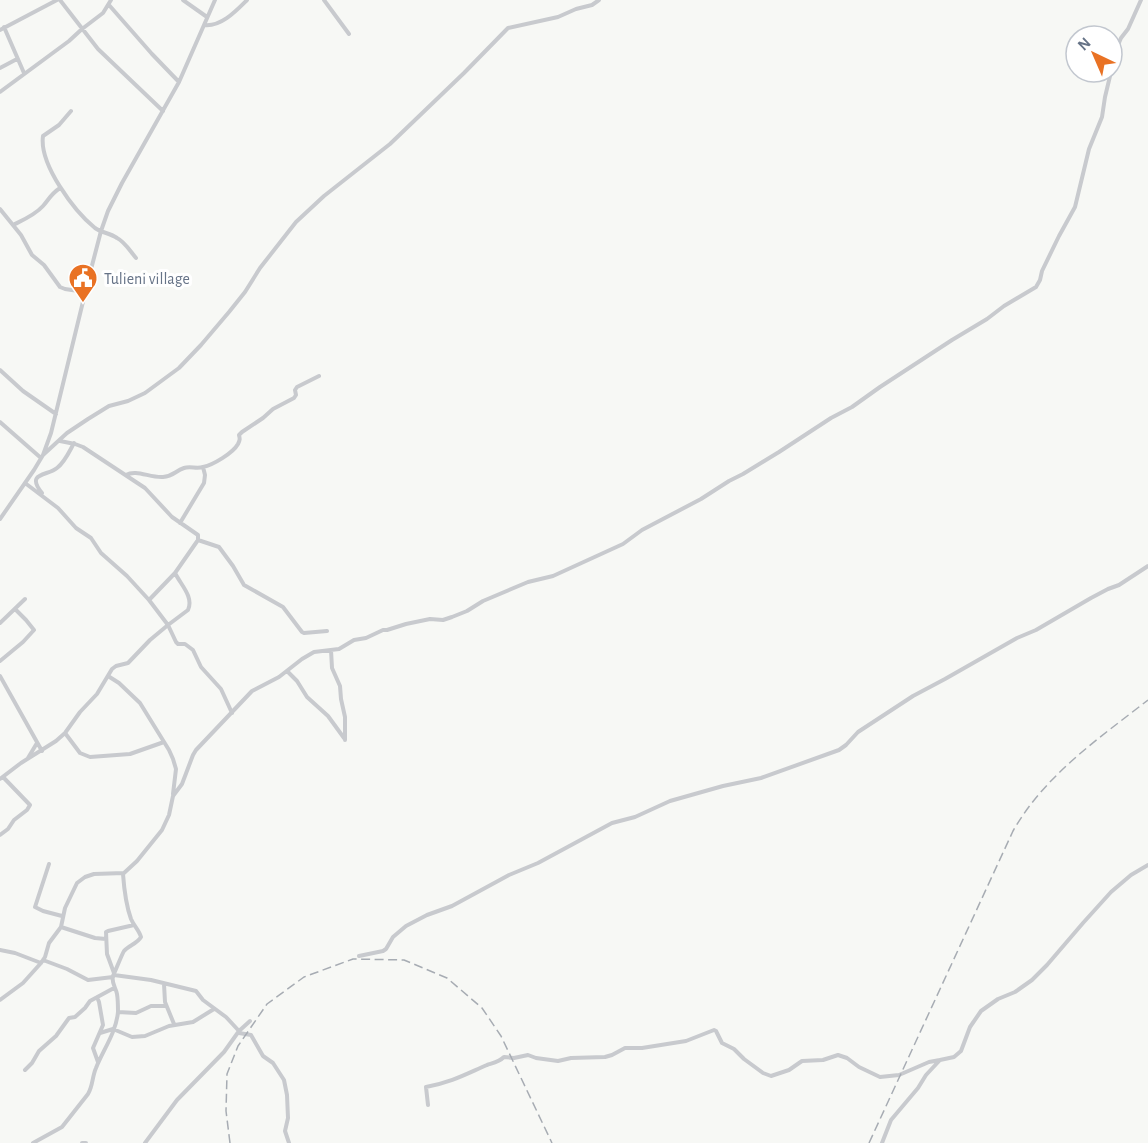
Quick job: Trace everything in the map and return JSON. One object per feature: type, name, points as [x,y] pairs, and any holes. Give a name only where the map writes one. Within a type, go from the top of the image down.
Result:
[{"type":"street","points":[[24,74],[2,28],[59,0],[105,56],[163,111]]},
{"type":"street","points":[[183,0],[207,17]]},
{"type":"street","points":[[0,519],[42,456],[51,433],[101,231],[113,199],[179,82],[215,0]]},
{"type":"street","points":[[204,25],[219,23],[239,9],[247,0]]},
{"type":"street","points":[[324,0],[349,33]]},
{"type":"street","points":[[42,456],[67,433],[109,406],[145,393],[179,368],[230,312],[260,268],[296,222],[324,196],[390,144],[508,28],[558,17],[592,5],[598,0]]},
{"type":"street","points":[[1124,34],[1141,0]]},
{"type":"street","points":[[0,92],[62,47],[103,13],[110,2],[152,54],[179,82]]},
{"type":"street","points":[[0,68],[17,58]]},
{"type":"street","points":[[173,796],[182,784],[196,750],[252,691],[275,680],[309,655],[339,649],[354,640],[366,638],[383,630],[430,619],[443,620],[464,613],[483,601],[528,582],[553,576],[623,544],[642,530],[701,500],[729,481],[779,453],[831,418],[852,408],[880,387],[1036,287],[1075,207],[1089,149],[1102,117],[1108,84]]},
{"type":"street","points":[[71,111],[59,125],[42,138],[43,154],[60,188],[87,220],[101,231],[120,240],[136,258]]},
{"type":"street","points":[[13,225],[38,210],[60,188]]},
{"type":"street","points":[[0,209],[21,235],[33,255],[44,265],[60,287],[85,292]]},
{"type":"street","points":[[0,370],[23,391],[56,414]]},
{"type":"street","points":[[126,475],[133,472],[154,477],[174,475],[186,467],[203,467],[220,459],[239,442],[239,435],[242,432],[273,409],[294,398],[296,388],[319,376]]},
{"type":"street","points":[[0,422],[42,456]]},
{"type":"street","points":[[67,433],[74,443]]},
{"type":"street","points":[[59,441],[83,447],[126,475],[153,495],[172,517],[199,537],[175,573],[149,600]]},
{"type":"street","points":[[43,496],[37,487],[37,478],[60,466],[74,443]]},
{"type":"street","points":[[180,523],[204,483],[203,467]]},
{"type":"street","points":[[25,483],[62,512],[76,528],[91,538],[101,553],[128,576],[168,625],[176,642],[193,650],[201,667],[220,689],[232,713]]},
{"type":"street","points":[[198,540],[219,547],[234,566],[244,585],[283,608],[302,632],[327,631]]},
{"type":"street","points":[[358,956],[383,951],[393,937],[406,926],[538,863],[612,823],[635,817],[669,801],[761,778],[839,750],[869,723],[913,696],[1103,591],[1119,585],[1148,566]]},
{"type":"street","points":[[0,835],[30,805],[1,778],[42,751],[64,733],[97,694],[114,667],[131,661],[168,625],[190,608],[186,591],[175,573]]},
{"type":"street","points":[[0,623],[25,598]]},
{"type":"street","points":[[0,662],[33,632],[26,620],[15,609]]},
{"type":"street","points":[[287,671],[316,707],[328,716],[344,739],[345,717],[340,699],[340,686],[332,668],[331,650]]},
{"type":"street","points":[[0,676],[42,751]]},
{"type":"street","points":[[0,1000],[23,982],[42,962],[50,943],[61,927],[62,916],[74,888],[81,880],[100,873],[123,874],[137,861],[162,830],[169,815],[176,774],[175,763],[140,703],[108,676]]},
{"type":"street","points":[[64,733],[80,753],[90,756],[130,754],[164,742]]},
{"type":"street","points":[[28,759],[37,743]]},
{"type":"street","points":[[49,864],[35,907],[62,916]]},
{"type":"street","points":[[428,1105],[426,1087],[454,1080],[500,1061],[504,1057],[514,1058],[528,1055],[558,1061],[571,1058],[605,1057],[624,1048],[642,1048],[686,1041],[714,1030],[723,1044],[733,1048],[763,1073],[771,1076],[789,1070],[802,1061],[823,1060],[838,1055],[846,1057],[859,1067],[880,1077],[899,1075],[925,1063],[954,1057],[964,1044],[972,1024],[981,1011],[1032,980],[1111,892],[1131,875],[1148,865]]},
{"type":"street","points":[[36,1142],[58,1130],[91,1089],[98,1062],[114,1029],[118,1012],[117,993],[113,984],[114,975],[122,954],[141,939],[140,932],[130,916],[123,874]]},
{"type":"street","points":[[114,975],[107,954],[105,934],[108,931],[134,925]]},
{"type":"street","points":[[61,927],[106,939]]},
{"type":"street","points":[[0,950],[67,969],[88,980],[114,975],[134,977],[196,991],[203,1000],[226,1017],[239,1032],[251,1035],[263,1056],[272,1062],[282,1077],[287,1095],[288,1118],[285,1131],[289,1143]]},
{"type":"street","points":[[164,984],[166,1006],[174,1024]]},
{"type":"street","points":[[25,1070],[39,1051],[56,1036],[67,1020],[75,1017],[90,1001],[114,987]]},
{"type":"street","points":[[97,997],[103,1023],[93,1048],[98,1062]]},
{"type":"street","points":[[118,1012],[136,1013],[151,1006],[166,1006]]},
{"type":"street","points":[[100,1033],[114,1029],[132,1037],[141,1037],[174,1024],[193,1022],[214,1009]]},
{"type":"street","points":[[145,1143],[177,1100],[224,1052],[250,1021]]},
{"type":"street","points":[[882,1143],[891,1120],[940,1060]]},
{"type":"railway","points":[[869,1143],[1013,831],[1026,811],[1057,775],[1148,700]]},
{"type":"railway","points":[[230,1143],[226,1111],[227,1074],[238,1046],[267,1004],[304,977],[353,959],[404,960],[447,978],[482,1008],[501,1036],[552,1143]]},
{"type":"place","name":"Tulieni village","points":[[83,304]]}]
